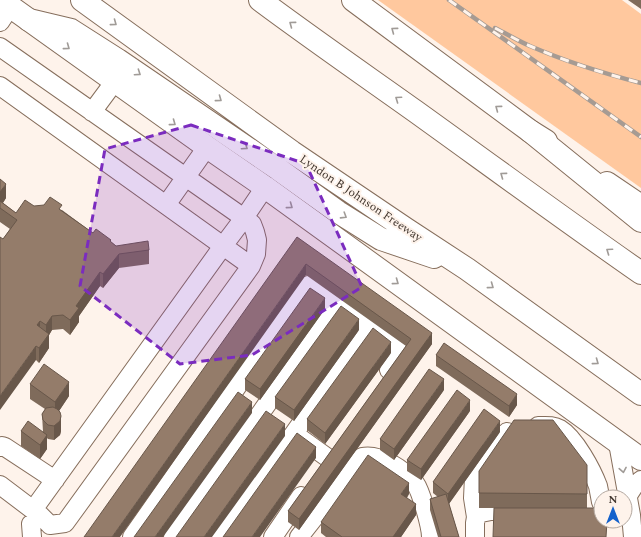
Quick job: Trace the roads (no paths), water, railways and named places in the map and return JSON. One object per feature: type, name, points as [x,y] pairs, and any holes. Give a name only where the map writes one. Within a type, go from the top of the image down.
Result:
[{"type":"main road","name":"Lyndon B Johnson Freeway","points":[[82,0],[292,152],[467,269],[641,394]]},
{"type":"main road","points":[[260,0],[544,205],[641,273]]},
{"type":"main road","points":[[353,0],[530,131],[641,206]]},
{"type":"main road","points":[[4,10],[29,20],[71,30],[118,60],[278,169],[338,212],[381,239],[467,269]]},
{"type":"main road","points":[[29,20],[641,459]]},
{"type":"main road","points":[[530,131],[641,221]]},
{"type":"street","points":[[0,47],[252,224],[256,240],[256,254],[251,266],[65,523],[44,522],[31,524],[32,537]]},
{"type":"street","points":[[92,112],[115,81]]},
{"type":"street","points":[[0,86],[251,266]]},
{"type":"street","points":[[166,205],[207,148]]},
{"type":"street","points":[[44,522],[55,480],[265,188]]},
{"type":"street","points":[[221,537],[308,285],[403,350],[381,382]]},
{"type":"street","points":[[173,537],[263,412],[337,305]]},
{"type":"street","points":[[132,537],[263,412],[369,327]]},
{"type":"street","points":[[263,412],[324,464],[273,537]]},
{"type":"street","points":[[475,537],[476,517],[473,498],[474,477],[506,433],[514,427],[551,426],[560,429],[573,441],[588,464],[598,489]]},
{"type":"street","points":[[618,443],[627,489]]},
{"type":"street","points":[[0,447],[5,447],[55,480]]},
{"type":"street","points":[[299,537],[362,457],[368,456],[382,459],[401,470],[416,484],[430,524],[432,537]]},
{"type":"street","points":[[632,489],[641,480]]},
{"type":"street","points":[[0,485],[44,522]]},
{"type":"street","points":[[476,517],[481,513],[491,511],[530,512]]},
{"type":"railway","points":[[449,0],[641,137]]},
{"type":"railway","points":[[495,28],[526,44],[557,57],[598,71],[641,83]]}]
